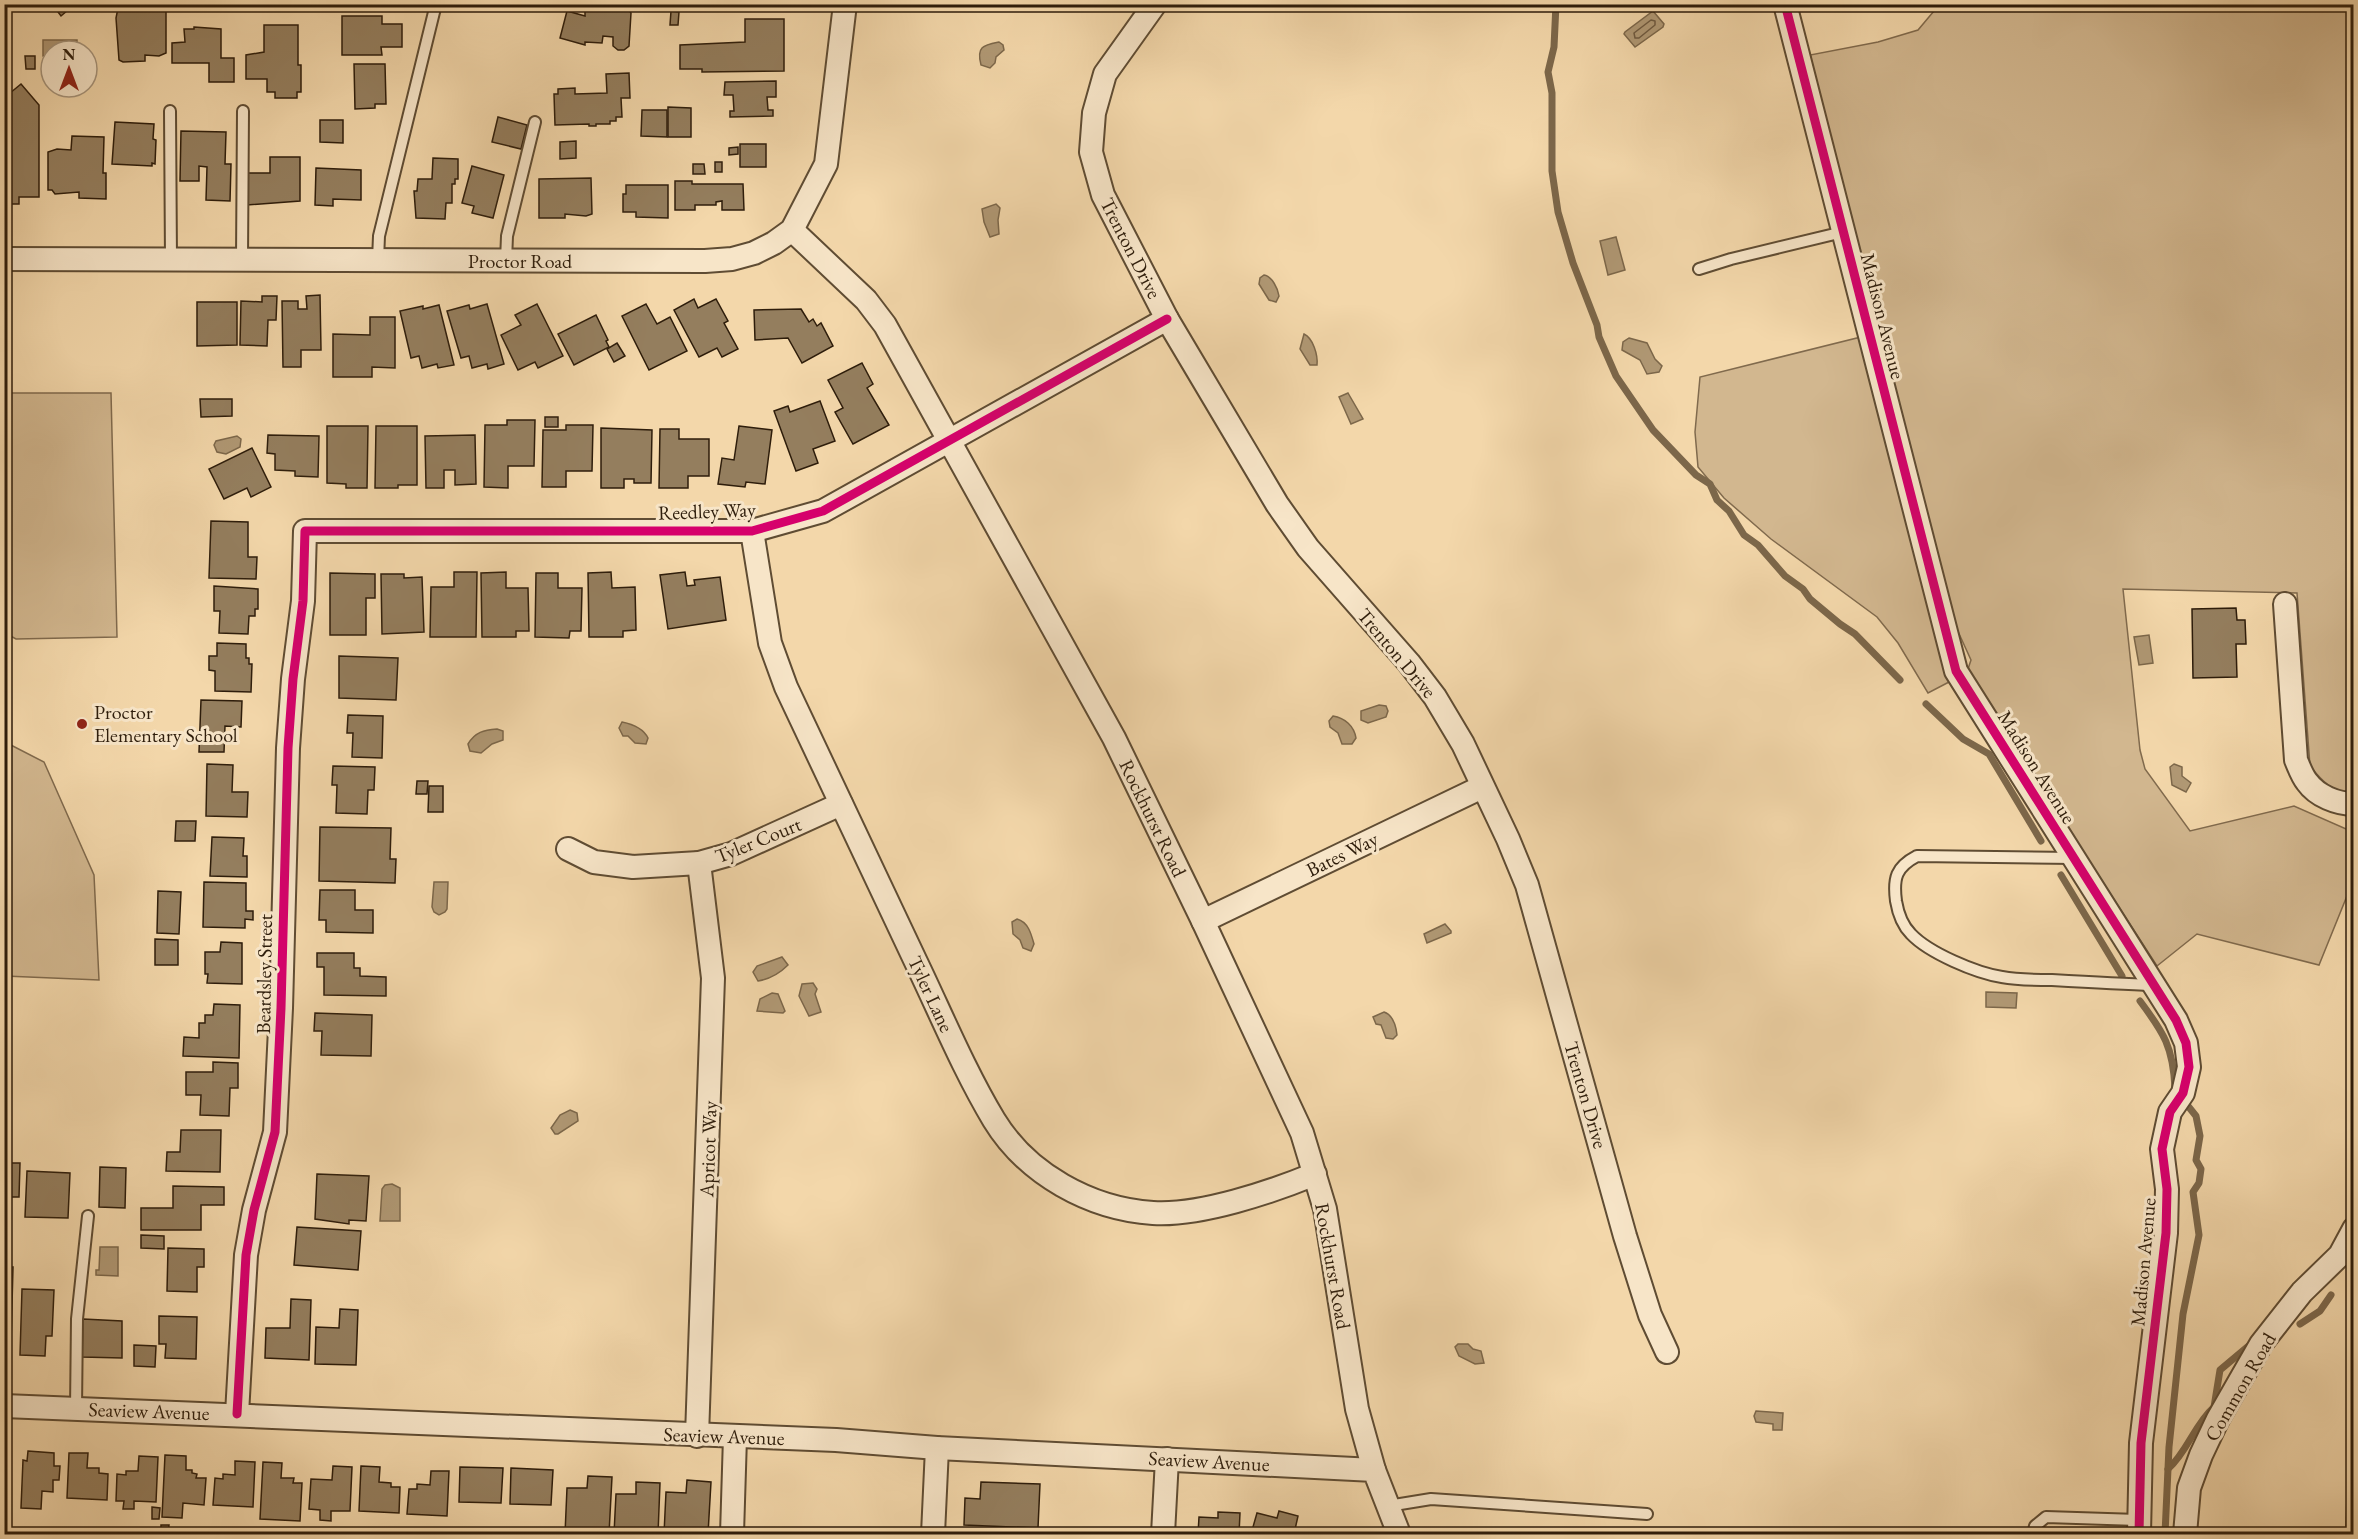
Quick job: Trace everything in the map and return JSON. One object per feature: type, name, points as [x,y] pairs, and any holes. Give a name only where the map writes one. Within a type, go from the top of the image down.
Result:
[{"type":"street","name":"Proctor Road","points":[[4,260],[732,260],[774,243],[792,230],[826,164],[845,4]]},
{"type":"street","name":"Trenton Drive","points":[[1155,4],[1105,74],[1094,112],[1091,152],[1103,195],[1167,319],[1276,504],[1308,548],[1435,697],[1463,744],[1527,885],[1625,1236],[1650,1315],[1667,1352]]},
{"type":"street","name":"Madison Avenue","points":[[1785,4],[1956,671],[2176,1020],[2186,1043],[2189,1067],[2183,1093],[2170,1112],[2162,1149],[2167,1189],[2166,1233],[2140,1443],[2139,1527]]},
{"type":"street","name":"Rockhurst Road","points":[[792,230],[876,312],[1097,707],[1203,921],[1302,1133],[1315,1174],[1326,1219],[1357,1409],[1374,1470]]},
{"type":"street","name":"Reedley Way","points":[[305,531],[752,531],[823,511],[1167,319]]},
{"type":"street","name":"Beardsley Street","points":[[237,1414],[246,1255],[254,1210],[275,1132],[281,1008],[288,748],[293,679],[303,601],[305,531]]},
{"type":"street","name":"Tyler Lane","points":[[752,531],[770,643],[786,687],[954,1043],[995,1121],[1018,1150],[1045,1174],[1077,1194],[1113,1207],[1154,1213],[1194,1210],[1212,1206],[1315,1174]]},
{"type":"street","points":[[2285,604],[2296,760],[2307,783],[2324,796],[2343,804],[2354,804]]},
{"type":"street","name":"Bates Way","points":[[1203,921],[1482,787]]},
{"type":"street","name":"Tyler Court","points":[[568,849],[594,862],[633,867],[699,862],[731,854],[841,804]]},
{"type":"street","name":"Apricot Way","points":[[697,1436],[712,978],[699,862]]},
{"type":"street","name":"Common Road","points":[[2185,1534],[2189,1488],[2218,1419],[2261,1344],[2302,1292],[2340,1255],[2354,1229]]},
{"type":"street","name":"Seaview Avenue","points":[[4,1406],[836,1440],[937,1448],[1374,1470]]},
{"type":"street","points":[[732,1534],[735,1437]]},
{"type":"street","points":[[933,1534],[937,1448]]},
{"type":"street","points":[[1163,1534],[1167,1459]]},
{"type":"street","points":[[1374,1470],[1399,1534]]},
{"type":"lane","points":[[378,260],[379,236],[436,4]]},
{"type":"lane","points":[[170,111],[171,260]]},
{"type":"lane","points":[[242,260],[243,111]]},
{"type":"lane","points":[[506,261],[507,236],[535,122]]},
{"type":"lane","points":[[1699,269],[1843,232]]},
{"type":"lane","points":[[2074,858],[1917,856],[1905,862],[1895,879],[1896,900],[1900,916],[1910,933],[1923,945],[1975,969],[2002,978],[2154,985]]},
{"type":"lane","points":[[76,1408],[77,1319],[88,1216]]},
{"type":"lane","points":[[1388,1506],[1431,1498],[1647,1514]]},
{"type":"lane","points":[[2033,1534],[2035,1526],[2046,1517],[2139,1527]]},
{"type":"shaded area","points":[[1939,5],[2353,5],[2353,792],[2333,788],[2323,781],[2310,766],[2297,593],[2123,589],[2140,750],[2145,769],[2190,831],[2294,806],[2353,832],[2353,881],[2319,965],[2197,934],[2157,966],[1967,672],[1971,660],[1956,627],[1904,436],[1810,55],[1878,42],[1918,30]]},
{"type":"shaded area","points":[[1861,337],[1949,682],[1928,693],[1898,643],[1877,617],[1771,539],[1724,498],[1698,467],[1695,432],[1700,377]]},
{"type":"shaded area","points":[[5,393],[111,393],[117,637],[16,639],[5,633]]},
{"type":"shaded area","points":[[5,742],[44,762],[94,875],[99,980],[5,976]]},
{"type":"water","points":[[1653,11],[1664,24],[1663,27],[1635,47],[1624,34],[1625,32]]},
{"type":"water","points":[[999,42],[1003,45],[1004,50],[996,57],[995,63],[990,68],[981,65],[982,48]]},
{"type":"water","points":[[996,204],[1000,208],[999,234],[990,237],[982,209]]},
{"type":"water","points":[[1616,237],[1625,270],[1608,275],[1600,241]]},
{"type":"water","points":[[1264,275],[1272,280],[1276,287],[1279,296],[1276,302],[1269,300],[1259,284],[1260,278]]},
{"type":"water","points":[[1304,334],[1314,347],[1317,365],[1310,365],[1300,349]]},
{"type":"water","points":[[1629,338],[1647,343],[1655,359],[1662,366],[1659,372],[1647,374],[1640,360],[1622,350],[1623,342]]},
{"type":"water","points":[[1348,393],[1363,419],[1351,424],[1339,397]]},
{"type":"water","points":[[237,436],[241,439],[240,447],[226,454],[217,452],[214,445],[216,441]]},
{"type":"water","points":[[2149,635],[2153,663],[2139,665],[2134,637]]},
{"type":"water","points":[[1379,705],[1386,706],[1388,711],[1386,717],[1368,723],[1361,720],[1361,711]]},
{"type":"water","points":[[1333,716],[1351,726],[1356,738],[1352,744],[1342,744],[1338,733],[1330,727],[1329,721]]},
{"type":"water","points":[[622,722],[640,729],[648,738],[646,744],[635,743],[628,736],[623,736],[619,728]]},
{"type":"water","points":[[497,729],[503,731],[503,740],[492,744],[481,753],[470,751],[468,744],[477,734]]},
{"type":"water","points":[[2174,764],[2182,767],[2182,776],[2191,783],[2186,792],[2172,785],[2170,767]]},
{"type":"water","points":[[434,882],[448,882],[447,909],[439,915],[432,907]]},
{"type":"water","points":[[1017,919],[1026,925],[1030,932],[1034,944],[1031,951],[1023,948],[1020,940],[1013,934],[1012,922]]},
{"type":"water","points":[[1445,924],[1451,933],[1427,943],[1424,934]]},
{"type":"water","points":[[782,957],[788,965],[774,976],[758,981],[753,972],[757,966]]},
{"type":"water","points":[[813,983],[817,989],[815,994],[821,1012],[809,1016],[799,996],[802,984]]},
{"type":"water","points":[[1986,992],[2017,993],[2016,1008],[1986,1007]]},
{"type":"water","points":[[772,993],[778,994],[785,1011],[783,1013],[757,1011],[760,999]]},
{"type":"water","points":[[1384,1012],[1392,1018],[1395,1025],[1397,1035],[1393,1039],[1386,1038],[1381,1025],[1376,1024],[1373,1017]]},
{"type":"water","points":[[570,1110],[577,1113],[578,1121],[555,1134],[551,1128],[560,1115]]},
{"type":"water","points":[[392,1184],[400,1188],[400,1221],[380,1221],[382,1189],[385,1185]]},
{"type":"water","points":[[100,1247],[118,1247],[118,1276],[96,1275],[96,1270],[99,1270]]},
{"type":"water","points":[[1458,1344],[1468,1344],[1473,1349],[1481,1351],[1484,1363],[1475,1364],[1459,1356],[1455,1347]]},
{"type":"water","points":[[1756,1411],[1783,1413],[1782,1430],[1773,1430],[1773,1424],[1756,1422],[1754,1416]]},
{"type":"building","points":[[52,4],[75,4],[61,16]]},
{"type":"building","points":[[118,8],[166,9],[166,53],[159,56],[145,55],[145,61],[123,62],[119,60],[116,18]]},
{"type":"building","points":[[585,9],[629,10],[631,13],[629,46],[624,50],[618,50],[613,46],[613,37],[603,36],[602,43],[585,42],[585,45],[560,38],[567,11],[585,16]]},
{"type":"building","points":[[671,11],[679,12],[678,25],[670,25]]},
{"type":"building","points":[[342,16],[382,16],[382,24],[402,24],[402,47],[381,47],[382,55],[342,55]]},
{"type":"building","points":[[745,19],[784,19],[784,71],[702,72],[702,69],[680,69],[680,45],[745,42]]},
{"type":"building","points":[[264,25],[298,25],[301,92],[297,92],[297,98],[275,98],[275,92],[267,92],[267,79],[246,79],[246,55],[264,52]]},
{"type":"building","points":[[194,27],[221,29],[221,58],[234,58],[234,82],[209,82],[209,63],[172,63],[172,43],[185,42],[184,29],[194,29]]},
{"type":"building","points":[[25,56],[35,56],[35,69],[26,69]]},
{"type":"building","points":[[354,64],[385,64],[386,104],[375,104],[375,108],[355,109]]},
{"type":"building","points":[[629,73],[630,98],[621,98],[622,117],[616,117],[616,121],[610,121],[610,124],[596,124],[596,126],[589,126],[589,124],[555,125],[554,94],[558,94],[558,89],[575,88],[575,94],[607,93],[606,74]]},
{"type":"building","points":[[776,81],[776,97],[767,97],[768,110],[773,110],[773,116],[730,117],[730,111],[734,111],[733,95],[724,95],[725,82]]},
{"type":"building","points":[[21,84],[39,105],[39,197],[19,197],[19,204],[4,204],[4,169],[6,169],[4,98]]},
{"type":"building","points":[[668,107],[691,108],[691,137],[668,137]]},
{"type":"building","points":[[642,110],[667,110],[667,137],[641,136]]},
{"type":"building","points":[[498,117],[527,125],[521,149],[492,142]]},
{"type":"building","points":[[320,120],[343,120],[343,143],[320,142]]},
{"type":"building","points":[[115,122],[154,124],[155,164],[152,163],[152,166],[112,164]]},
{"type":"building","points":[[181,131],[226,132],[225,164],[231,164],[230,201],[206,200],[207,167],[199,166],[199,181],[180,181]]},
{"type":"building","points":[[72,136],[104,137],[103,173],[106,173],[106,199],[79,198],[79,192],[55,194],[52,190],[48,190],[48,152],[57,149],[71,150]]},
{"type":"building","points":[[576,141],[576,158],[560,159],[560,142]]},
{"type":"building","points":[[740,144],[766,144],[766,167],[740,167]]},
{"type":"building","points":[[738,147],[738,154],[729,155],[729,148]]},
{"type":"building","points":[[270,157],[300,157],[300,201],[247,205],[247,173],[270,173]]},
{"type":"building","points":[[433,158],[458,159],[458,179],[455,179],[455,184],[452,184],[452,203],[446,203],[445,219],[416,218],[414,191],[417,191],[418,179],[432,179]]},
{"type":"building","points":[[715,162],[722,162],[722,172],[715,172]]},
{"type":"building","points":[[693,164],[704,164],[705,174],[693,174]]},
{"type":"building","points":[[472,166],[504,175],[493,218],[472,213],[474,206],[462,203]]},
{"type":"building","points":[[316,168],[361,170],[361,200],[333,199],[333,206],[315,205]]},
{"type":"building","points":[[591,178],[592,214],[586,216],[565,214],[565,218],[539,218],[539,179]]},
{"type":"building","points":[[675,181],[692,181],[692,184],[743,184],[744,210],[722,210],[722,201],[716,202],[716,205],[695,205],[695,210],[675,210]]},
{"type":"building","points":[[626,185],[668,185],[668,218],[636,217],[636,212],[623,212],[623,194],[626,194]]},
{"type":"building","points":[[320,295],[321,350],[301,350],[301,367],[283,367],[282,301],[298,301],[298,309],[307,309],[306,296]]},
{"type":"building","points":[[262,296],[277,296],[276,320],[268,320],[267,346],[240,345],[241,301],[262,302]]},
{"type":"building","points":[[694,299],[698,308],[716,299],[728,321],[724,323],[738,349],[722,357],[717,348],[699,357],[674,310]]},
{"type":"building","points":[[197,302],[237,302],[237,345],[197,346]]},
{"type":"building","points":[[487,304],[504,364],[488,369],[487,364],[472,368],[469,356],[461,358],[447,311],[469,305],[470,309]]},
{"type":"building","points":[[537,304],[563,356],[538,368],[535,362],[518,370],[501,335],[521,325],[515,315]]},
{"type":"building","points":[[646,304],[657,324],[670,317],[687,351],[649,370],[622,316]]},
{"type":"building","points":[[439,305],[454,365],[438,368],[437,364],[422,368],[419,356],[411,358],[400,311]]},
{"type":"building","points":[[801,309],[809,322],[813,319],[817,326],[821,323],[833,346],[802,363],[788,338],[755,340],[754,310]]},
{"type":"building","points":[[596,315],[609,347],[574,365],[558,334]]},
{"type":"building","points":[[370,317],[395,317],[395,368],[372,367],[372,377],[333,377],[333,334],[370,335]]},
{"type":"building","points":[[617,343],[625,356],[614,362],[607,349]]},
{"type":"building","points":[[862,363],[873,384],[867,388],[889,425],[853,444],[835,412],[843,408],[828,380]]},
{"type":"building","points":[[200,399],[232,399],[232,416],[201,417]]},
{"type":"building","points":[[820,401],[835,441],[813,449],[818,463],[796,471],[774,411],[788,406],[790,412]]},
{"type":"building","points":[[545,417],[558,417],[558,427],[545,427]]},
{"type":"building","points":[[507,420],[535,420],[534,466],[508,466],[508,488],[484,487],[485,425],[507,425]]},
{"type":"building","points":[[566,425],[593,425],[592,471],[566,471],[566,487],[542,487],[543,430],[566,430]]},
{"type":"building","points":[[327,426],[368,426],[367,488],[346,488],[346,484],[327,483]]},
{"type":"building","points":[[376,426],[417,426],[417,485],[375,488]]},
{"type":"building","points":[[739,426],[772,430],[765,484],[746,482],[745,487],[718,484],[722,458],[734,460]]},
{"type":"building","points":[[601,428],[652,430],[651,483],[634,483],[634,479],[624,479],[624,488],[601,488]]},
{"type":"building","points":[[660,429],[679,429],[679,439],[709,439],[709,476],[688,476],[688,488],[659,488]]},
{"type":"building","points":[[268,435],[319,436],[318,477],[295,476],[295,471],[275,470],[275,454],[267,453]]},
{"type":"building","points":[[475,435],[476,484],[455,485],[455,470],[444,470],[444,488],[426,488],[425,436]]},
{"type":"building","points":[[252,448],[271,487],[251,497],[247,488],[224,499],[209,469]]},
{"type":"building","points":[[211,521],[248,522],[248,557],[257,557],[256,579],[209,578]]},
{"type":"building","points":[[454,572],[477,572],[476,637],[430,637],[431,587],[454,587]]},
{"type":"building","points":[[506,572],[506,588],[528,588],[529,631],[516,631],[516,637],[482,637],[481,573]]},
{"type":"building","points":[[611,572],[612,588],[635,587],[636,630],[623,631],[623,637],[589,637],[588,573]]},
{"type":"building","points":[[685,572],[687,586],[695,585],[694,580],[720,577],[726,620],[668,629],[660,575]]},
{"type":"building","points":[[330,573],[375,574],[375,598],[366,598],[366,635],[330,635]]},
{"type":"building","points":[[536,573],[558,573],[558,588],[582,588],[581,631],[570,631],[569,638],[535,637]]},
{"type":"building","points":[[381,574],[404,574],[404,578],[422,577],[424,632],[382,634]]},
{"type":"building","points":[[214,586],[258,589],[258,609],[255,609],[255,616],[249,616],[248,634],[219,633],[220,611],[214,611]]},
{"type":"building","points":[[2236,608],[2237,620],[2245,620],[2246,644],[2236,644],[2237,677],[2193,678],[2192,609]]},
{"type":"building","points":[[217,643],[246,644],[246,658],[249,658],[249,664],[252,664],[251,692],[215,691],[215,671],[209,670],[209,656],[217,656]]},
{"type":"building","points":[[339,656],[398,658],[396,700],[339,698]]},
{"type":"building","points":[[201,700],[242,701],[241,727],[225,726],[224,752],[199,752]]},
{"type":"building","points":[[348,715],[383,716],[382,758],[352,757],[353,733],[347,733]]},
{"type":"building","points":[[207,764],[233,765],[232,792],[248,792],[247,817],[206,816]]},
{"type":"building","points":[[333,766],[375,767],[374,790],[368,790],[367,814],[336,813],[337,785],[332,785]]},
{"type":"building","points":[[417,781],[428,781],[427,794],[416,794]]},
{"type":"building","points":[[429,786],[443,786],[443,812],[428,812]]},
{"type":"building","points":[[176,821],[196,821],[195,841],[175,841]]},
{"type":"building","points":[[320,827],[391,828],[390,859],[396,859],[395,883],[319,881]]},
{"type":"building","points":[[212,837],[244,838],[243,856],[247,856],[247,877],[210,876]]},
{"type":"building","points":[[204,882],[246,883],[246,911],[253,911],[253,920],[245,919],[245,928],[203,927]]},
{"type":"building","points":[[320,890],[355,890],[355,910],[373,910],[373,933],[326,932],[326,920],[319,920]]},
{"type":"building","points":[[158,891],[181,892],[179,934],[157,933]]},
{"type":"building","points":[[155,939],[178,940],[178,965],[155,965]]},
{"type":"building","points":[[221,942],[242,943],[242,984],[207,983],[205,952],[220,952]]},
{"type":"building","points":[[317,953],[354,953],[354,968],[360,968],[360,976],[386,977],[386,996],[324,995],[324,967],[317,967]]},
{"type":"building","points":[[214,1004],[240,1005],[239,1058],[183,1056],[184,1037],[199,1038],[199,1023],[205,1023],[205,1015],[213,1015]]},
{"type":"building","points":[[315,1013],[372,1015],[371,1056],[321,1055],[322,1031],[314,1031]]},
{"type":"building","points":[[213,1062],[238,1063],[238,1088],[230,1088],[229,1116],[200,1115],[201,1095],[186,1095],[186,1072],[213,1072]]},
{"type":"building","points":[[181,1130],[221,1130],[220,1172],[166,1171],[167,1152],[180,1152]]},
{"type":"building","points":[[4,1163],[20,1163],[19,1197],[4,1197]]},
{"type":"building","points":[[100,1167],[126,1168],[125,1208],[99,1207]]},
{"type":"building","points":[[27,1171],[70,1173],[68,1218],[25,1217]]},
{"type":"building","points":[[317,1174],[369,1176],[366,1221],[349,1220],[349,1224],[315,1219]]},
{"type":"building","points":[[173,1186],[224,1187],[224,1205],[201,1205],[201,1230],[141,1230],[141,1208],[173,1208]]},
{"type":"building","points":[[297,1227],[361,1231],[358,1270],[294,1265]]},
{"type":"building","points":[[141,1235],[164,1236],[164,1249],[141,1248]]},
{"type":"building","points":[[168,1248],[204,1249],[204,1267],[197,1267],[197,1292],[167,1291]]},
{"type":"building","points":[[4,1267],[13,1267],[11,1343],[4,1343]]},
{"type":"building","points":[[22,1289],[54,1290],[52,1336],[46,1336],[45,1356],[20,1355]]},
{"type":"building","points":[[291,1299],[311,1300],[309,1360],[265,1358],[266,1328],[290,1328]]},
{"type":"building","points":[[340,1309],[358,1310],[356,1365],[315,1364],[316,1327],[339,1328]]},
{"type":"building","points":[[159,1316],[197,1317],[196,1359],[165,1358],[166,1344],[159,1344]]},
{"type":"building","points":[[83,1319],[122,1321],[122,1358],[82,1357]]},
{"type":"building","points":[[134,1345],[156,1346],[155,1367],[134,1366]]},
{"type":"building","points":[[28,1451],[54,1453],[54,1466],[60,1466],[59,1480],[53,1480],[53,1492],[42,1491],[41,1509],[21,1508],[23,1460],[27,1461]]},
{"type":"building","points":[[69,1453],[88,1453],[87,1468],[99,1468],[99,1473],[108,1474],[107,1500],[67,1498]]},
{"type":"building","points":[[165,1455],[186,1456],[186,1470],[192,1470],[192,1473],[197,1474],[196,1478],[206,1478],[204,1505],[183,1503],[182,1518],[162,1517]]},
{"type":"building","points":[[2348,1455],[2354,1455],[2354,1531],[2346,1531]]},
{"type":"building","points":[[139,1456],[158,1457],[156,1502],[134,1501],[134,1509],[123,1509],[124,1501],[116,1501],[117,1474],[126,1475],[126,1471],[138,1471]]},
{"type":"building","points":[[235,1461],[255,1462],[253,1507],[213,1505],[215,1478],[223,1479],[223,1474],[235,1475]]},
{"type":"building","points":[[263,1462],[282,1463],[281,1478],[294,1478],[293,1483],[302,1483],[300,1521],[260,1519]]},
{"type":"building","points":[[333,1466],[352,1467],[350,1511],[331,1511],[331,1521],[320,1520],[320,1510],[309,1509],[311,1479],[332,1480]]},
{"type":"building","points":[[361,1466],[380,1467],[379,1482],[391,1483],[391,1487],[400,1487],[399,1513],[359,1511]]},
{"type":"building","points":[[460,1467],[503,1468],[501,1503],[459,1502]]},
{"type":"building","points":[[511,1468],[553,1470],[551,1505],[510,1504]]},
{"type":"building","points":[[431,1471],[449,1471],[447,1516],[407,1514],[409,1489],[417,1489],[417,1484],[430,1485]]},
{"type":"building","points":[[588,1476],[612,1477],[609,1534],[565,1534],[567,1488],[587,1488]]},
{"type":"building","points":[[687,1480],[711,1482],[708,1534],[664,1534],[666,1492],[686,1493]]},
{"type":"building","points":[[636,1482],[660,1483],[658,1534],[614,1534],[616,1494],[636,1494]]},
{"type":"building","points":[[981,1482],[1040,1484],[1038,1528],[964,1525],[965,1498],[980,1499]]},
{"type":"building","points":[[152,1507],[160,1508],[159,1519],[152,1519]]},
{"type":"building","points":[[1279,1511],[1298,1516],[1294,1534],[1251,1534],[1257,1513],[1277,1518]]},
{"type":"building","points":[[1218,1512],[1240,1513],[1239,1534],[1198,1534],[1199,1517],[1218,1518]]},
{"type":"building","points":[[161,1525],[169,1525],[168,1534],[161,1534]]},
{"type":"building","points":[[966,1532],[1031,1534],[966,1534]]},
{"type":"waterway","points":[[1556,4],[1554,47],[1548,72],[1552,93],[1552,171],[1558,212],[1573,263],[1597,325],[1599,337],[1616,376],[1653,430],[1696,475],[1710,484],[1717,500],[1729,511],[1744,535],[1758,545],[1785,576],[1803,589],[1810,599],[1855,634],[1900,680]]},
{"type":"waterway","points":[[1926,704],[1963,739],[1989,754],[2041,841]]},
{"type":"waterway","points":[[2061,875],[2122,976]]},
{"type":"waterway","points":[[2140,1001],[2166,1041],[2172,1062],[2175,1088]]},
{"type":"waterway","points":[[2165,1534],[2169,1447],[2183,1314],[2199,1235],[2193,1192],[2199,1183],[2201,1169],[2196,1160],[2200,1136],[2196,1116],[2188,1106]]},
{"type":"waterway","points":[[2300,1324],[2320,1311],[2331,1295]]},
{"type":"waterway","points":[[2168,1469],[2214,1407],[2220,1370],[2251,1344]]},
{"type":"cycle path","points":[[1785,4],[1956,671],[2176,1020],[2186,1043],[2189,1067],[2183,1093],[2170,1112],[2162,1149],[2167,1189],[2166,1233],[2141,1443],[2139,1534]]},
{"type":"cycle path","points":[[237,1414],[246,1255],[254,1210],[275,1132],[281,1008],[288,748],[293,679],[303,601],[305,531],[752,531],[823,511],[1167,319]]},
{"type":"place","name":"Proctor Elementary School","points":[[82,724]]}]
